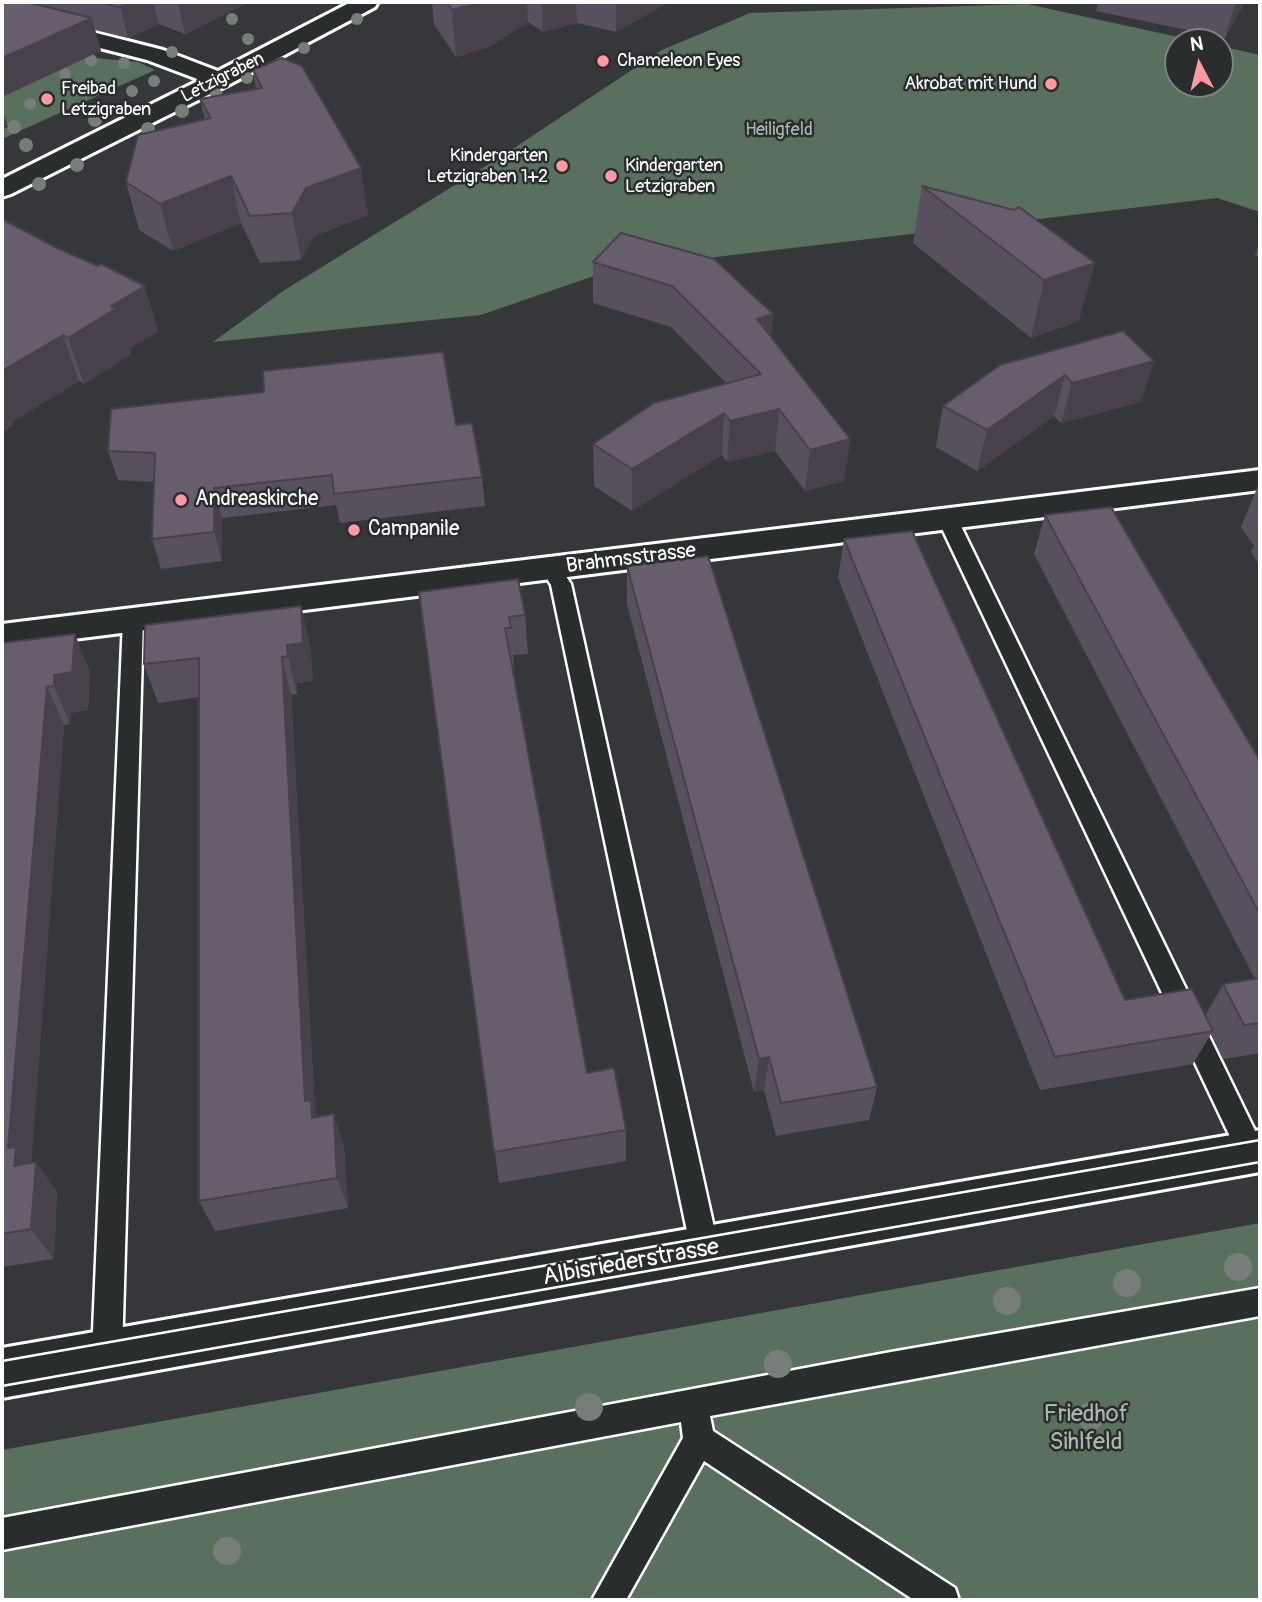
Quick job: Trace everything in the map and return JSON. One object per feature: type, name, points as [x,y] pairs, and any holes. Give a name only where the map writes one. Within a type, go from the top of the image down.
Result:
[{"type":"street","name":"Letzigraben","points":[[2,189],[220,80],[367,2]]},
{"type":"street","points":[[2,16],[171,60],[220,80]]},
{"type":"street","name":"Brahmsstrasse","points":[[2,636],[1260,480]]},
{"type":"street","name":"Albisriederstrasse","points":[[2,1373],[1256,1152]]},
{"type":"lane","points":[[948,520],[1256,1152]]},
{"type":"lane","points":[[551,569],[561,583],[705,1250]]},
{"type":"lane","points":[[107,1355],[134,619]]},
{"type":"lane","points":[[2,1534],[693,1404],[1260,1302]]},
{"type":"lane","points":[[608,1600],[699,1440],[693,1404]]},
{"type":"lane","points":[[699,1440],[943,1600]]},
{"type":"green space","name":"Heiligfeld","points":[[1027,4],[1164,34],[1164,98],[1234,98],[1234,49],[1260,55],[1260,212],[1217,198],[614,269],[481,315],[213,342],[283,291],[502,156],[662,50],[750,13]]},
{"type":"green space","name":"Freibad Letzigraben","points":[[2,33],[96,58],[138,62],[155,70],[2,139]]},
{"type":"green space","name":"Friedhof Sihlfeld","points":[[1260,1223],[1260,1600],[2,1600],[2,1450]]},
{"type":"building","points":[[2,2],[26,2],[92,18],[2,58]]},
{"type":"building","points":[[98,2],[133,2],[120,7]]},
{"type":"building","points":[[447,2],[482,2],[452,10]]},
{"type":"building","points":[[282,58],[302,66],[361,168],[306,188],[292,213],[250,216],[231,176],[160,204],[126,182],[138,135],[211,118],[200,99],[262,88],[253,70]]},
{"type":"building","points":[[922,186],[1014,210],[1019,207],[1095,263],[1044,280]]},
{"type":"building","points":[[2,219],[57,248],[98,266],[101,264],[145,286],[111,306],[117,308],[68,338],[63,335],[2,371]]},
{"type":"building","points":[[621,233],[714,259],[773,314],[757,319],[850,439],[810,450],[779,409],[730,421],[724,413],[632,469],[593,444],[654,403],[761,374],[672,286],[593,262]]},
{"type":"building","points":[[1123,331],[1154,361],[1072,383],[1065,375],[987,430],[943,406],[1000,365]]},
{"type":"building","points":[[443,352],[456,425],[472,423],[482,477],[334,494],[332,475],[214,488],[214,532],[152,539],[155,453],[108,451],[111,409],[264,392],[263,371]]},
{"type":"building","points":[[1111,507],[1260,761],[1260,914],[1045,515]]},
{"type":"building","points":[[912,531],[1125,1000],[1192,989],[1213,1031],[1055,1057],[844,539]]},
{"type":"building","points":[[708,556],[877,1087],[781,1103],[769,1057],[759,1059],[627,566]]},
{"type":"building","points":[[518,579],[525,615],[509,617],[511,628],[505,628],[587,1073],[614,1068],[626,1130],[494,1152],[419,592]]},
{"type":"building","points":[[301,606],[303,643],[287,645],[288,656],[282,657],[305,1101],[311,1100],[312,1118],[334,1114],[337,1178],[199,1201],[199,658],[144,664],[145,625]]},
{"type":"building","points":[[75,634],[72,672],[54,675],[54,686],[47,687],[8,1148],[16,1147],[14,1166],[36,1162],[31,1229],[2,1234],[2,643]]},
{"type":"building","points":[[1260,978],[1260,1023],[1244,1025],[1223,984]]},
{"type":"tram line","points":[[2,1361],[1260,1140]]},
{"type":"tram line","points":[[2,1386],[1260,1162]]},
{"type":"place","name":"Chameleon Eyes","points":[[603,61]]},
{"type":"place","name":"Akrobat mit Hund","points":[[1051,84]]},
{"type":"place","name":"Freibad Letzigraben","points":[[47,99]]},
{"type":"place","name":"Kindergarten Letzigraben 1+2","points":[[562,166]]},
{"type":"place","name":"Kindergarten Letzigraben","points":[[611,176]]},
{"type":"place","name":"Andreaskirche","points":[[181,500]]},
{"type":"place","name":"Campanile","points":[[354,530]]}]
